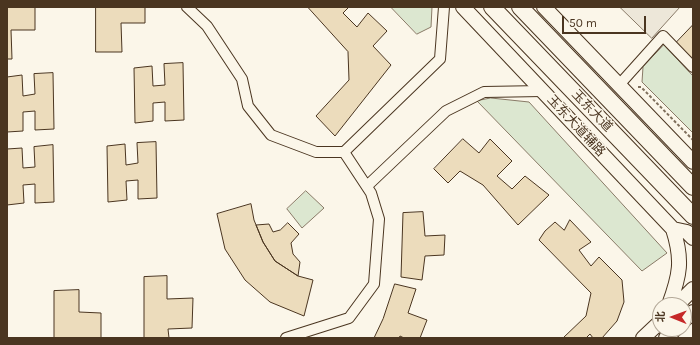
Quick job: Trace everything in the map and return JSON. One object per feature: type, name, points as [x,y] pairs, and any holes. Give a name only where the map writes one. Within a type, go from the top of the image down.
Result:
[{"type":"main road","name":"玉东大道","points":[[492,7],[693,216]]},
{"type":"main road","name":"玉东大道","points":[[520,7],[693,187]]},
{"type":"street","points":[[187,7],[207,26],[242,79],[248,106],[271,135],[316,152],[344,152],[440,59],[444,7]]},
{"type":"street","name":"玉东大道辅路","points":[[463,7],[673,229],[687,232],[693,238]]},
{"type":"street","points":[[544,7],[693,162]]},
{"type":"street","points":[[619,85],[663,36],[693,67]]},
{"type":"street","points":[[367,186],[446,111],[484,92],[542,91]]},
{"type":"street","points":[[286,338],[349,318],[374,284],[379,219],[371,193],[344,152]]},
{"type":"street","points":[[671,297],[676,285],[680,265],[678,246],[673,229]]},
{"type":"street","points":[[685,297],[693,289]]},
{"type":"street","points":[[643,338],[652,330]]},
{"type":"green space","points":[[391,7],[432,7],[431,27],[417,34]]},
{"type":"green space","points":[[664,45],[693,76],[693,133],[642,82],[643,67]]},
{"type":"green space","points":[[491,98],[529,102],[667,253],[642,271],[477,101]]},
{"type":"green space","points":[[306,191],[324,208],[302,228],[287,209]]},
{"type":"shaded area","points":[[620,7],[680,7],[652,38]]},
{"type":"building","points":[[7,7],[35,7],[35,30],[11,30],[12,59],[7,59]]},
{"type":"building","points":[[96,7],[145,7],[145,23],[121,23],[122,52],[96,52]]},
{"type":"building","points":[[308,7],[349,7],[343,13],[357,27],[368,13],[387,31],[373,46],[391,65],[335,136],[316,116],[349,80],[348,52]]},
{"type":"building","points":[[693,25],[693,60],[676,43]]},
{"type":"building","points":[[183,63],[184,120],[165,121],[165,102],[153,103],[153,121],[135,123],[134,68],[152,66],[153,86],[165,85],[164,64]]},
{"type":"building","points":[[53,73],[54,129],[35,130],[35,111],[23,112],[23,131],[7,132],[7,77],[22,75],[23,96],[35,94],[34,74]]},
{"type":"building","points":[[463,139],[479,153],[490,139],[512,161],[497,176],[512,189],[525,176],[549,195],[518,225],[483,185],[460,171],[448,183],[434,169]]},
{"type":"building","points":[[156,142],[157,198],[138,199],[138,180],[126,181],[127,200],[108,202],[107,146],[125,144],[126,165],[138,163],[137,143]]},
{"type":"building","points":[[53,145],[54,202],[35,203],[35,184],[23,185],[24,203],[7,205],[7,149],[22,148],[23,168],[35,167],[34,147]]},
{"type":"building","points":[[251,204],[254,220],[263,242],[275,261],[298,276],[313,280],[304,316],[270,302],[245,280],[225,249],[217,214]]},
{"type":"building","points":[[423,212],[425,236],[445,235],[444,255],[425,256],[422,280],[401,277],[403,213]]},
{"type":"building","points":[[570,220],[591,242],[579,250],[591,266],[599,257],[622,280],[624,302],[617,321],[602,338],[593,338],[590,334],[586,338],[563,338],[586,316],[591,293],[539,240],[545,231],[555,222],[564,230]]},
{"type":"building","points":[[288,223],[299,234],[291,243],[293,254],[300,262],[298,276],[275,261],[263,242],[256,225],[269,224],[273,232],[280,230]]},
{"type":"building","points":[[167,276],[167,299],[193,298],[192,328],[168,329],[169,338],[144,338],[144,277]]},
{"type":"building","points":[[395,284],[416,289],[408,313],[427,320],[420,338],[404,338],[400,336],[399,338],[374,338],[383,319]]},
{"type":"building","points":[[79,290],[79,312],[101,313],[101,338],[54,338],[54,291]]}]
